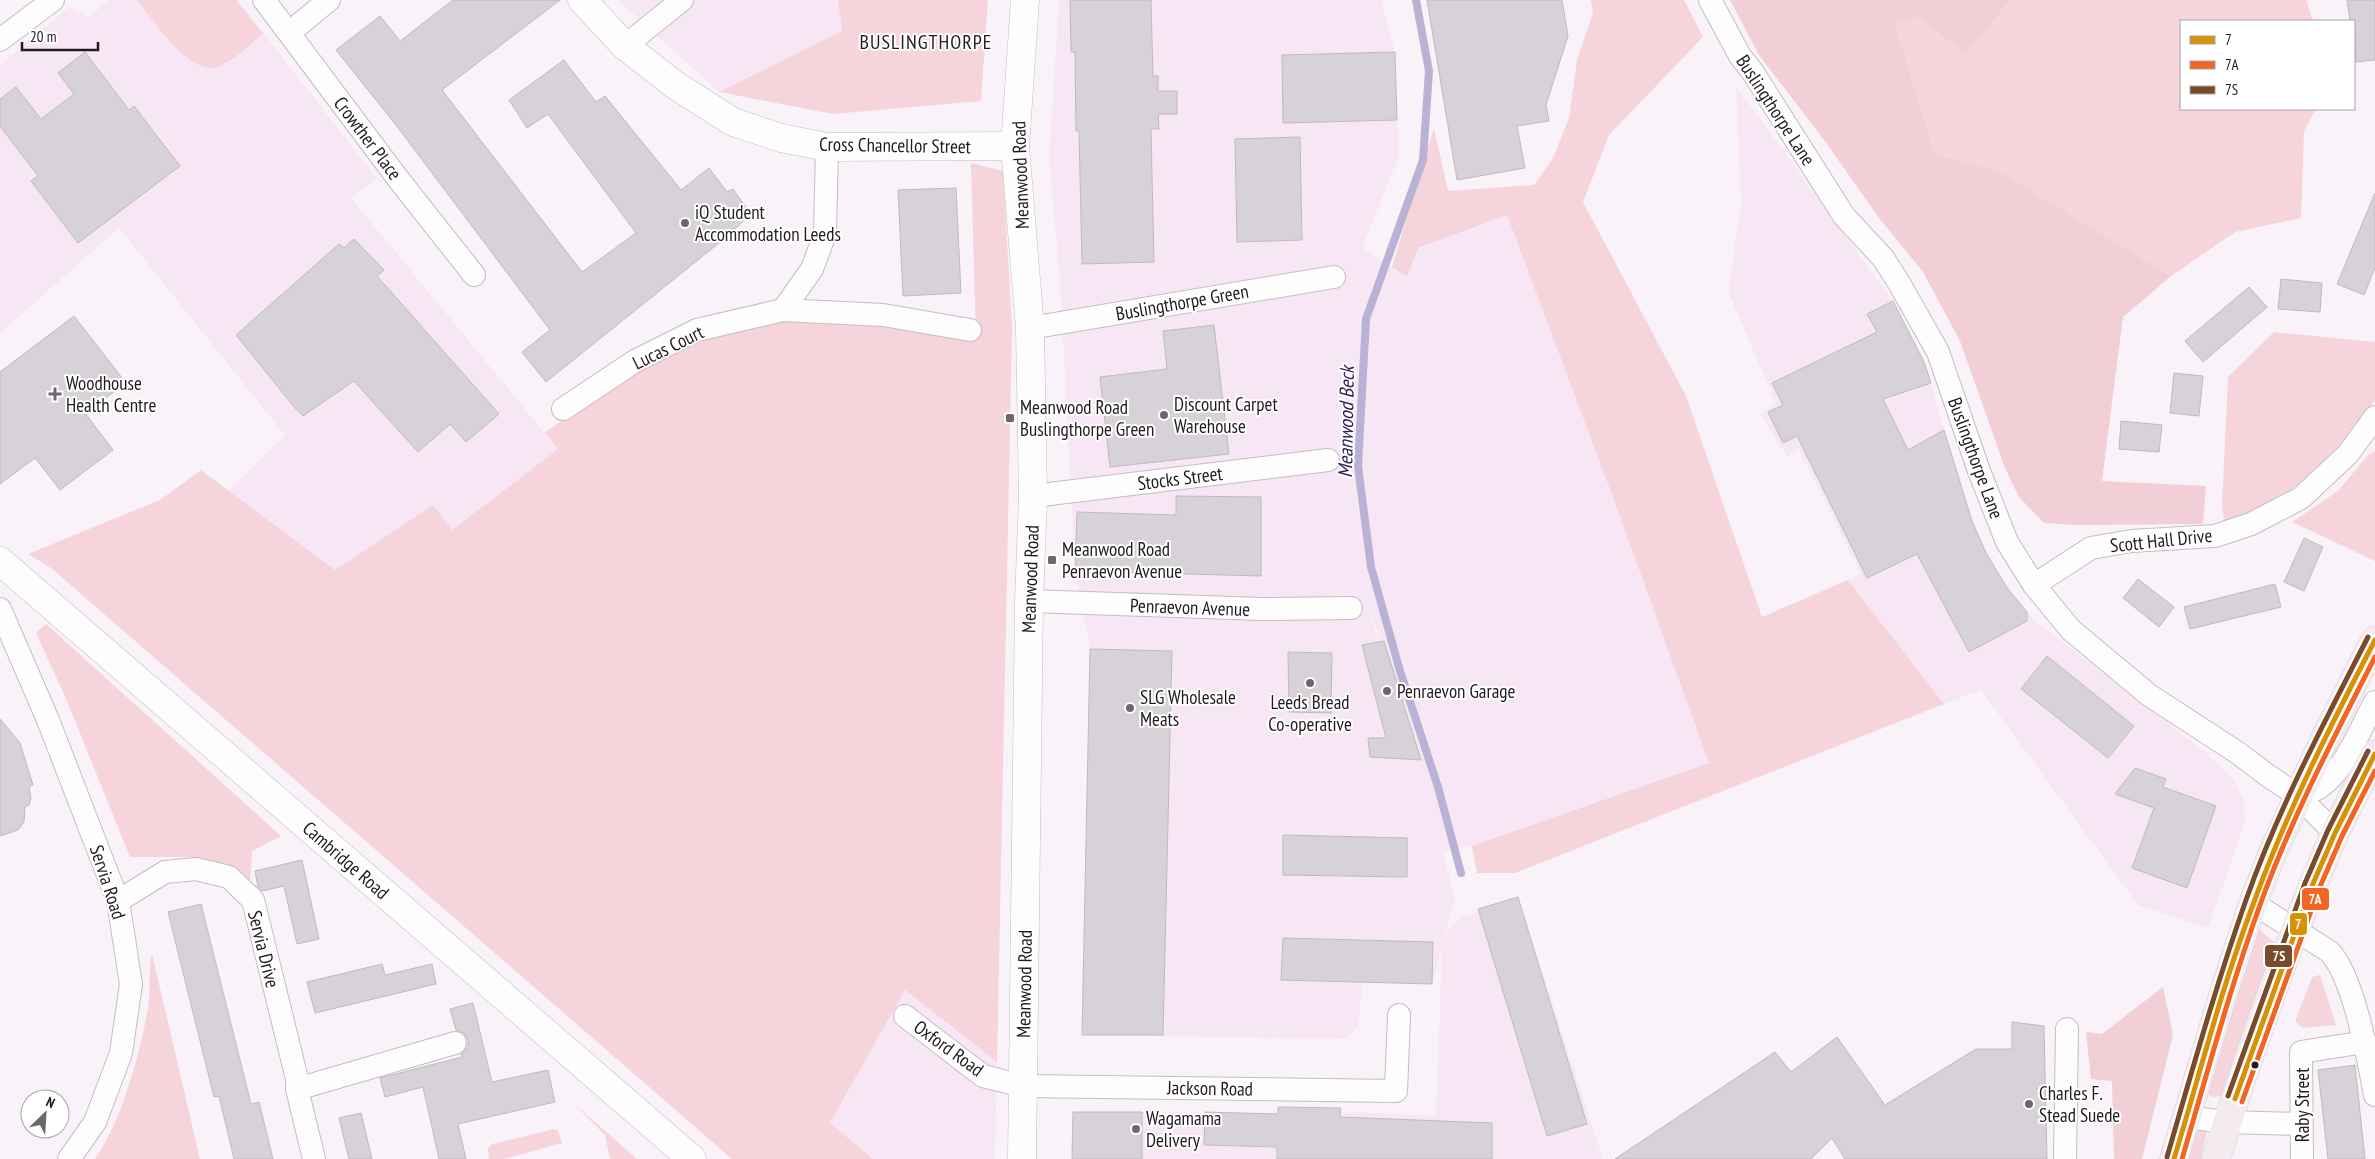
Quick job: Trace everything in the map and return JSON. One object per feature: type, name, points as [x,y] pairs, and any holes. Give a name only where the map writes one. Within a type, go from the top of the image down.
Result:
[{"type":"highway","points":[[2174,1159],[2185,1117],[2253,902],[2297,795],[2375,640]]},
{"type":"highway","points":[[2216,1159],[2227,1122],[2296,931],[2335,833],[2375,754]]},
{"type":"street","points":[[0,40],[53,0]]},
{"type":"street","name":"Crowther Place","points":[[264,0],[290,32],[399,180],[474,275]]},
{"type":"street","points":[[290,32],[329,0]]},
{"type":"street","name":"Cross Chancellor Street","points":[[582,0],[625,46],[675,85],[733,122],[781,138],[827,147],[1015,146]]},
{"type":"street","points":[[625,46],[682,0]]},
{"type":"street","name":"Meanwood Road","points":[[1022,1159],[1032,496],[1030,328],[1015,146],[1025,0]]},
{"type":"street","name":"Buslingthorpe Lane","points":[[1710,0],[1740,56],[1752,70],[1844,216],[1894,274],[1938,352],[1979,471],[2007,542],[2034,585],[2071,630],[2149,695],[2238,753],[2267,776],[2297,795],[2335,833]]},
{"type":"street","points":[[783,310],[812,269],[826,234],[827,147]]},
{"type":"street","name":"Buslingthorpe Green","points":[[1030,328],[1334,276]]},
{"type":"street","name":"Lucas Court","points":[[563,409],[635,361],[698,330],[783,310],[883,314],[970,330]]},
{"type":"street","name":"Scott Hall Drive","points":[[2034,585],[2091,548],[2131,542],[2215,536],[2251,524],[2301,498],[2348,454],[2375,417]]},
{"type":"street","name":"Stocks Street","points":[[1032,496],[1328,460]]},
{"type":"street","name":"Cambridge Road","points":[[0,561],[692,1159]]},
{"type":"street","name":"Penraevon Avenue","points":[[1029,601],[1262,609],[1351,608]]},
{"type":"street","name":"Servia Road","points":[[0,609],[48,720],[118,901],[131,984],[121,1053],[95,1122],[69,1159]]},
{"type":"street","points":[[2297,795],[2314,792],[2333,776],[2346,757],[2375,702]]},
{"type":"street","name":"Servia Drive","points":[[118,901],[165,872],[196,869],[229,877],[253,900],[297,1079],[297,1089],[314,1159]]},
{"type":"street","points":[[2253,902],[2330,952],[2339,963],[2365,1042],[2375,1095]]},
{"type":"street","name":"Jackson Road","points":[[1023,1086],[1396,1091],[1399,1015]]},
{"type":"street","name":"Oxford Road","points":[[905,1016],[983,1076],[1023,1086]]},
{"type":"street","points":[[2065,1159],[2067,1029]]},
{"type":"street","name":"Raby Street","points":[[2302,1159],[2301,1052],[2365,1042]]},
{"type":"street","points":[[297,1089],[455,1043]]},
{"type":"street","points":[[2185,1117],[2227,1122],[2301,1124]]},
{"type":"shaded area","points":[[109,0],[238,0],[377,179],[350,197],[558,449],[452,530],[433,505],[335,570],[229,490],[285,435],[119,228],[0,333],[0,65],[69,7],[89,17]]},
{"type":"shaded area","points":[[137,0],[236,0],[263,34],[225,64],[212,68],[201,66],[180,52],[170,42]]},
{"type":"shaded area","points":[[618,0],[838,0],[842,31],[719,92]]},
{"type":"shaded area","points":[[838,0],[988,0],[981,101],[833,114],[719,92],[842,31]]},
{"type":"shaded area","points":[[1059,0],[1381,0],[1395,52],[1399,156],[1362,248],[1407,277],[1418,248],[1507,215],[1611,492],[1709,763],[1472,846],[1443,851],[1455,899],[1445,934],[1462,917],[1518,897],[1603,1159],[1339,1159],[1341,1112],[1436,1115],[1442,948],[1432,984],[1362,982],[1359,1025],[1346,1039],[1082,1035],[1090,649],[1075,571],[1060,282],[1049,157]],"holes":[[[1368,604],[1399,694],[1374,626]]]},
{"type":"shaded area","points":[[1591,0],[1684,0],[1703,37],[1609,135],[1583,202],[1686,396],[1762,617],[1848,580],[1944,704],[1515,873],[1477,873],[1472,846],[1709,763],[1611,492],[1507,215],[1418,248],[1407,277],[1392,267],[1434,128],[1448,191],[1534,185],[1553,158],[1569,118],[1577,60],[1593,13]]},
{"type":"shaded area","points":[[1730,0],[2011,0],[1966,54],[1918,17],[1895,24],[1935,154],[1997,170],[2171,276],[2123,317],[2102,481],[2206,486],[2203,524],[2077,525],[2044,523],[2019,497],[2005,468],[1960,341],[1923,272],[1879,218],[1827,144],[1759,55]]},
{"type":"shaded area","points":[[2011,0],[2306,0],[2313,20],[2180,20],[2180,110],[2315,110],[2304,131],[2301,218],[2235,232],[2171,276],[1997,170],[1935,154],[1895,24],[1918,17],[1966,54]]},
{"type":"shaded area","points":[[1736,86],[1893,301],[1924,362],[1972,521],[1986,553],[2008,589],[2032,618],[2205,752],[2234,780],[2243,799],[2245,823],[2208,928],[2138,905],[1981,690],[1944,704],[1848,580],[1861,574],[1798,448],[1787,457],[1761,414],[1776,404],[1728,291],[1741,205]]},
{"type":"shaded area","points":[[971,163],[1003,171],[1012,328],[997,1062],[905,990],[830,1123],[873,1159],[732,1159],[51,568],[28,554],[160,500],[201,470],[335,570],[433,505],[452,530],[558,449],[545,432],[635,371],[697,339],[805,316],[976,341]]},
{"type":"shaded area","points":[[2274,332],[2374,342],[2375,340],[2375,398],[2370,408],[2330,456],[2299,484],[2264,506],[2224,521],[2222,506],[2228,377]]},
{"type":"shaded area","points":[[2375,451],[2375,561],[2292,522],[2338,491],[2368,455]]},
{"type":"shaded area","points":[[46,624],[281,836],[252,851],[250,884],[228,865],[196,857],[130,857],[67,701],[36,633]]},
{"type":"shaded area","points":[[2258,928],[2276,944],[2221,1096],[2212,1097],[2207,1093]]},
{"type":"shaded area","points":[[152,954],[200,1159],[95,1159],[114,1126],[135,1066],[148,1008]]},
{"type":"shaded area","points":[[2320,975],[2336,1025],[2303,1028],[2295,1021],[2312,977]]},
{"type":"shaded area","points":[[2163,987],[2173,1035],[2142,1159],[2114,1159],[2112,1081],[2091,1079],[2086,1032],[2102,1034]]},
{"type":"shaded area","points":[[905,990],[997,1062],[995,1159],[873,1159],[830,1124]]},
{"type":"shaded area","points":[[572,1102],[637,1159],[610,1159],[605,1135]]},
{"type":"shaded area","points":[[1073,1112],[1278,1113],[1277,1159],[1072,1159]]},
{"type":"shaded area","points":[[554,1129],[558,1131],[562,1143],[504,1159],[489,1159],[488,1149],[492,1144]]},
{"type":"shaded area","points":[[2196,1130],[2207,1132],[2201,1159],[2188,1159]]},
{"type":"building","name":"iQ Student Accommodation Leeds","points":[[453,0],[560,0],[442,90],[582,272],[636,233],[548,114],[527,128],[509,100],[564,60],[596,102],[605,96],[681,190],[709,168],[727,192],[733,189],[751,214],[724,239],[546,382],[522,352],[550,330],[396,125],[336,50],[380,16],[400,41]]},
{"type":"building","points":[[1070,0],[1151,0],[1153,76],[1158,76],[1158,91],[1177,91],[1177,114],[1158,114],[1159,129],[1151,129],[1154,262],[1082,264],[1079,131],[1076,131],[1075,52],[1071,52]]},
{"type":"building","points":[[1427,0],[1562,0],[1568,36],[1546,105],[1549,121],[1517,126],[1525,168],[1457,180]]},
{"type":"building","points":[[2347,0],[2375,0],[2375,60],[2356,62],[2355,20],[2350,20]]},
{"type":"building","points":[[85,52],[129,110],[134,106],[180,166],[78,243],[31,181],[38,176],[0,126],[0,99],[16,87],[41,119],[74,94],[58,73]]},
{"type":"building","points":[[1395,52],[1397,120],[1283,123],[1282,55]]},
{"type":"building","points":[[1300,137],[1302,240],[1237,242],[1235,139]]},
{"type":"building","points":[[956,188],[961,293],[903,296],[898,190]]},
{"type":"building","points":[[2375,193],[2375,268],[2364,295],[2337,284]]},
{"type":"building","points":[[354,239],[384,270],[377,276],[499,414],[466,442],[450,424],[418,452],[354,381],[303,416],[236,335],[339,244],[344,248]]},
{"type":"building","points":[[2281,279],[2322,283],[2320,312],[2278,309]]},
{"type":"building","points":[[2249,287],[2267,307],[2203,362],[2185,341]]},
{"type":"building","points":[[1893,301],[1924,362],[1931,383],[1883,399],[1908,450],[1944,430],[1972,521],[1986,553],[2008,589],[2027,612],[2027,621],[1969,652],[1917,554],[1867,578],[1797,436],[1783,443],[1768,412],[1783,405],[1772,383],[1877,332],[1867,314]]},
{"type":"building","name":"Woodhouse Health Centre","points":[[74,316],[126,383],[85,413],[113,450],[60,490],[35,458],[0,484],[0,372]]},
{"type":"building","name":"Discount Carpet Warehouse","points":[[1214,325],[1229,454],[1110,467],[1100,377],[1167,369],[1163,331]]},
{"type":"building","points":[[2174,373],[2203,376],[2199,416],[2170,413]]},
{"type":"building","points":[[2121,421],[2162,425],[2159,452],[2119,449]]},
{"type":"building","points":[[1176,496],[1261,497],[1261,576],[1075,571],[1077,512],[1176,515]]},
{"type":"building","points":[[2304,538],[2323,547],[2304,591],[2284,582]]},
{"type":"building","points":[[2138,579],[2174,607],[2159,627],[2123,598]]},
{"type":"building","points":[[2275,584],[2281,607],[2190,629],[2184,607]]},
{"type":"building","name":"Penraevon Garage","points":[[1384,641],[1421,760],[1370,757],[1368,738],[1386,738],[1362,645]]},
{"type":"building","points":[[1090,649],[1172,651],[1163,1035],[1082,1035]]},
{"type":"building","name":"Leeds Bread Co-operative","points":[[1288,652],[1332,653],[1331,713],[1289,712]]},
{"type":"building","points":[[2047,656],[2134,726],[2108,758],[2021,689]]},
{"type":"building","points":[[0,719],[20,743],[33,785],[29,787],[31,798],[29,805],[25,807],[24,822],[18,830],[0,836]]},
{"type":"building","points":[[2135,768],[2166,779],[2163,787],[2216,806],[2187,888],[2132,868],[2154,808],[2115,794]]},
{"type":"building","points":[[1283,835],[1407,838],[1407,877],[1283,875]]},
{"type":"building","points":[[302,860],[319,939],[297,944],[284,886],[262,891],[258,887],[255,871]]},
{"type":"building","points":[[1518,897],[1587,1124],[1547,1136],[1478,909]]},
{"type":"building","points":[[201,904],[251,1104],[259,1102],[273,1159],[234,1159],[219,1096],[214,1097],[168,912]]},
{"type":"building","points":[[1283,938],[1433,942],[1432,984],[1281,980]]},
{"type":"building","points":[[382,964],[385,975],[432,964],[436,984],[315,1013],[307,982]]},
{"type":"building","points":[[473,1003],[492,1082],[548,1070],[555,1102],[458,1124],[466,1159],[439,1159],[423,1087],[385,1097],[380,1078],[462,1057],[461,1054],[468,1047],[468,1040],[464,1033],[456,1030],[450,1009]]},
{"type":"building","points":[[2012,1022],[2044,1026],[2047,1159],[1845,1159],[1832,1138],[1811,1159],[1615,1159],[1775,1052],[1791,1072],[1837,1037],[1885,1105],[1976,1049],[2012,1049]]},
{"type":"building","points":[[2355,1065],[2365,1159],[2328,1159],[2318,1070]]},
{"type":"building","points":[[1278,1107],[1341,1108],[1340,1117],[1492,1123],[1492,1159],[1277,1159],[1277,1147],[1204,1145],[1205,1112],[1278,1114]]},
{"type":"building","points":[[1073,1112],[1142,1112],[1142,1159],[1072,1159]]},
{"type":"building","points":[[361,1113],[372,1159],[349,1159],[339,1118]]},
{"type":"waterway","name":"Meanwood Beck","points":[[1416,0],[1429,71],[1423,160],[1366,319],[1358,466],[1371,567],[1400,671],[1438,787],[1461,873]]},
{"type":"transit line","name":"7S","points":[[2167,1157],[2214,996],[2259,866],[2287,799],[2368,637]]},
{"type":"transit line","name":"7","points":[[2174,1159],[2242,934],[2267,868],[2310,769],[2375,640]]},
{"type":"transit line","name":"7A","points":[[2182,1159],[2219,1031],[2272,873],[2314,779],[2375,657]]},
{"type":"transit line","name":"7S","points":[[2228,1096],[2305,883],[2328,830],[2368,751]]},
{"type":"transit line","name":"7","points":[[2235,1099],[2312,886],[2335,833],[2375,754]]},
{"type":"transit line","name":"7A","points":[[2242,1102],[2319,889],[2342,836],[2375,771]]},
{"type":"place","name":"iQ Student Accommodation Leeds","points":[[685,223]]},
{"type":"place","name":"Woodhouse Health Centre","points":[[55,394]]},
{"type":"place","name":"Discount Carpet Warehouse","points":[[1164,415]]},
{"type":"place","name":"Meanwood Road Buslingthorpe Green","points":[[1010,418]]},
{"type":"place","name":"Meanwood Road Penraevon Avenue","points":[[1052,560]]},
{"type":"place","name":"Leeds Bread Co-operative","points":[[1310,683]]},
{"type":"place","name":"Penraevon Garage","points":[[1387,691]]},
{"type":"place","name":"SLG Wholesale Meats","points":[[1130,708]]},
{"type":"place","name":"Charles F. Stead Suede","points":[[2029,1104]]},
{"type":"place","name":"Wagamama Delivery","points":[[1136,1129]]},
{"type":"district","name":"BUSLINGTHORPE","points":[[926,42]]}]
